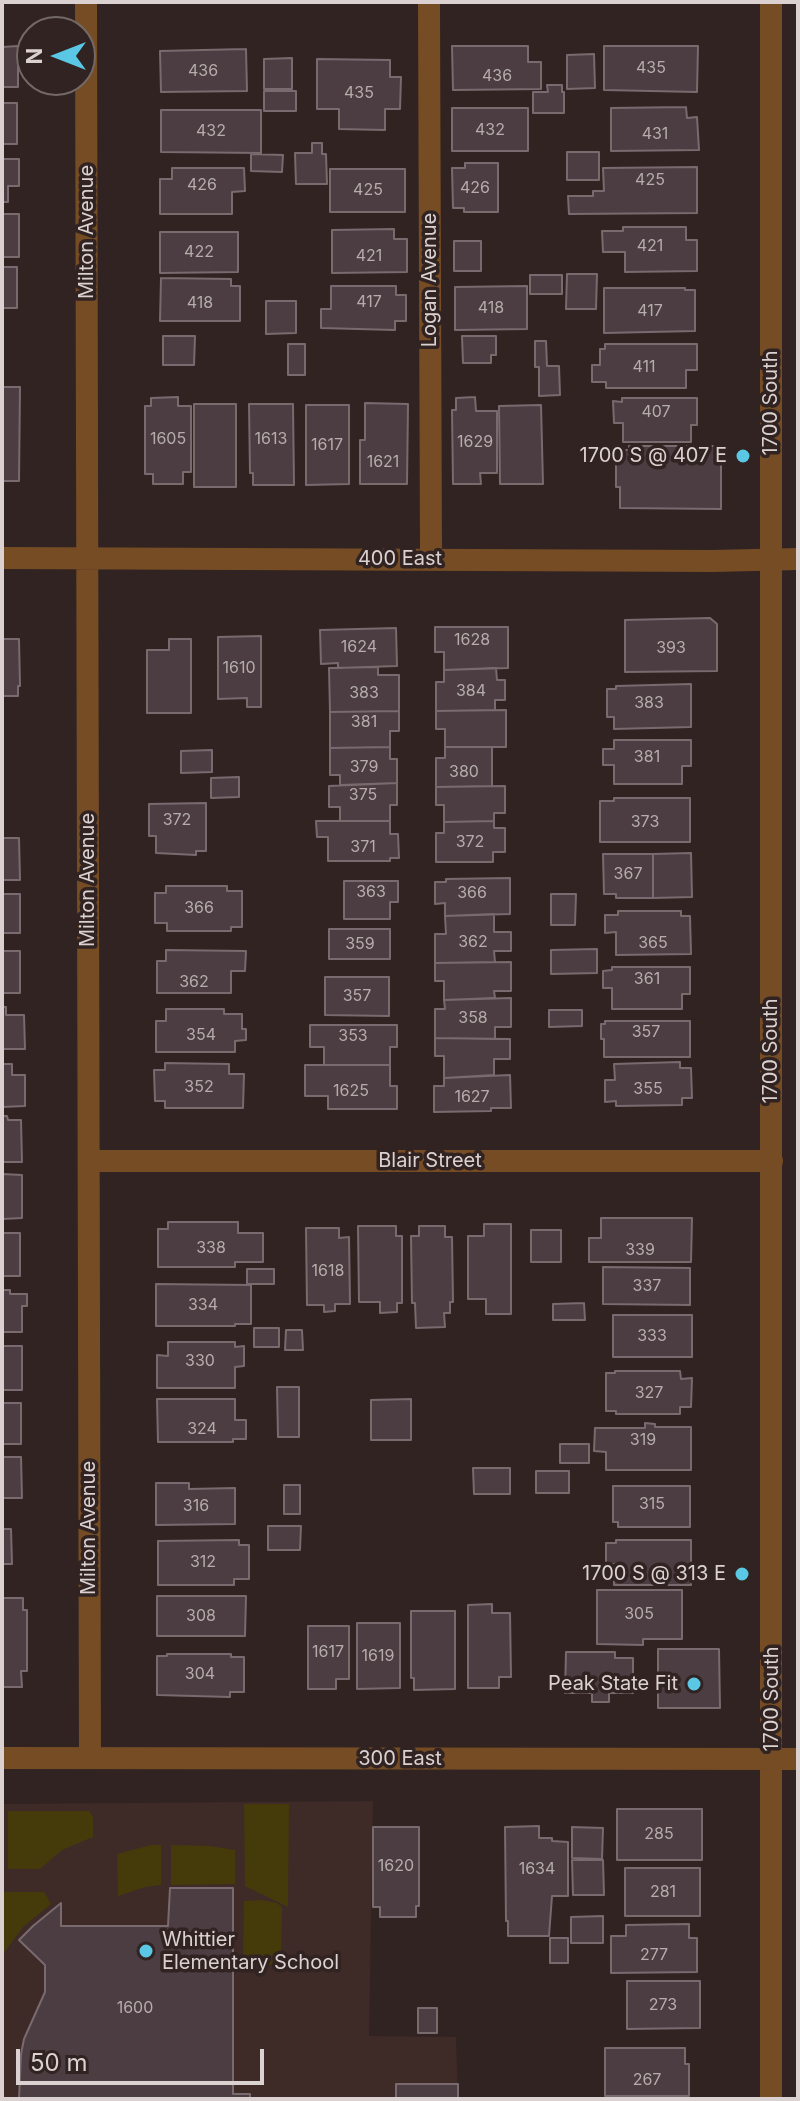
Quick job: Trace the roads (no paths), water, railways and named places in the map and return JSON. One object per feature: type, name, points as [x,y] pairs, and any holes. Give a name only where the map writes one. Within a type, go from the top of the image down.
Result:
[{"type":"street","name":"Milton Avenue","points":[[86,2],[90,1758]]},
{"type":"street","name":"Logan Avenue","points":[[429,2],[431,559]]},
{"type":"street","name":"1700 South","points":[[771,2],[771,2099]]},
{"type":"street","name":"400 East","points":[[2,558],[798,559]]},
{"type":"street","name":"Blair Street","points":[[89,1161],[772,1161]]},
{"type":"street","name":"300 East","points":[[2,1758],[798,1759]]},
{"type":"place","name":"1700 S @ 407 E","points":[[743,456]]},
{"type":"place","name":"1700 S @ 313 E","points":[[742,1574]]},
{"type":"place","name":"Peak State Fit","points":[[694,1684]]},
{"type":"place","name":"Whittier Elementary School","points":[[146,1951]]}]
